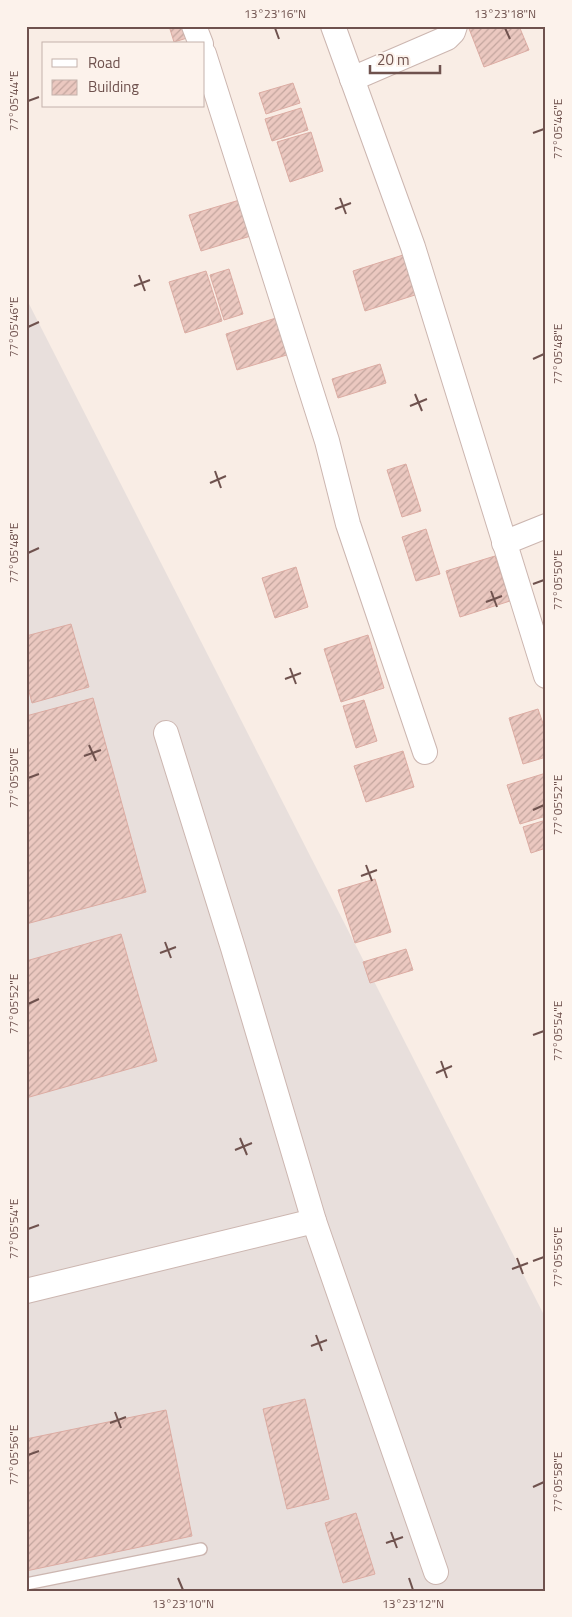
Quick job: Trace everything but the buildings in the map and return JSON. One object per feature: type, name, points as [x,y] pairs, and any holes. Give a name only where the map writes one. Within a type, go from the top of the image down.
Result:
[{"type":"street","points":[[194,26],[200,42]]},
{"type":"street","points":[[333,26],[412,247],[546,676]]},
{"type":"street","points":[[352,79],[447,38],[453,32],[455,26]]},
{"type":"street","points":[[205,57],[327,441],[348,524],[425,752]]},
{"type":"street","points":[[504,544],[546,526]]},
{"type":"street","points":[[166,732],[234,948],[314,1221],[436,1572]]},
{"type":"street","points":[[26,1291],[314,1221]]},
{"type":"lane","points":[[26,1584],[201,1549]]},
{"type":"shaded area","points":[[26,298],[546,1319],[546,1591],[26,1591]]}]
